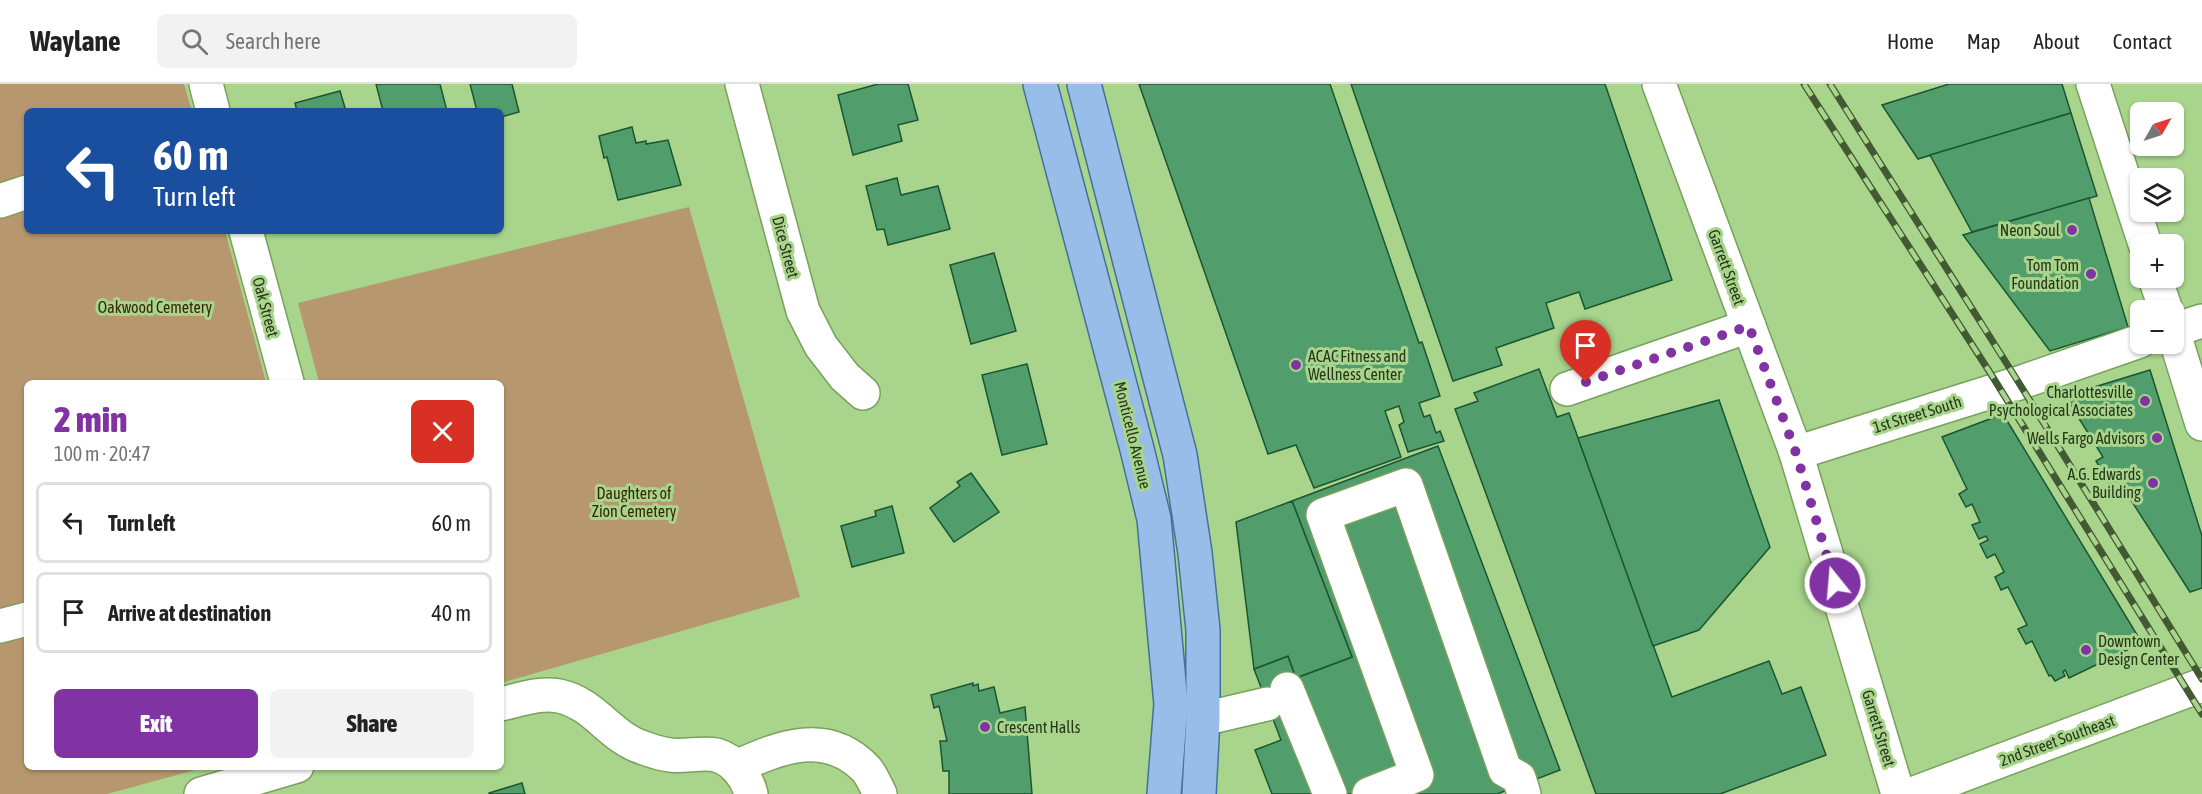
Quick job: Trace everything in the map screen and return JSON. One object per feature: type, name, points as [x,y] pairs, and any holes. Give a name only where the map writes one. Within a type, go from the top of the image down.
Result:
[{"type":"main road","name":"Monticello Avenue","points":[[1040,84],[1154,519],[1171,704],[1164,794]]},
{"type":"main road","points":[[1084,84],[1180,455],[1195,553],[1203,630],[1203,719],[1199,794]]},
{"type":"street","points":[[206,84],[212,108]]},
{"type":"street","name":"Dice Street","points":[[742,84],[803,311],[821,346],[845,377],[863,393]]},
{"type":"street","name":"Garrett Street","points":[[1659,84],[1796,453],[1899,794]]},
{"type":"street","points":[[2092,84],[2142,234]]},
{"type":"street","points":[[0,201],[24,193]]},
{"type":"street","name":"Oak Street","points":[[247,234],[286,380]]},
{"type":"street","points":[[2184,328],[2202,321]]},
{"type":"street","points":[[1567,389],[1749,326]]},
{"type":"street","name":"1st Street South","points":[[1796,453],[2019,383],[2130,344]]},
{"type":"street","points":[[2181,354],[2202,424]]},
{"type":"street","points":[[1369,794],[1417,775],[1323,515],[1406,485],[1509,786]]},
{"type":"street","points":[[0,626],[24,620]]},
{"type":"street","name":"2nd Street Southeast","points":[[1912,794],[2202,684]]},
{"type":"street","points":[[504,703],[539,695],[558,696],[581,703],[614,733],[641,748],[671,755],[716,755],[744,780],[770,751],[809,743],[843,752],[867,770],[880,794]]},
{"type":"street","points":[[1203,719],[1277,696],[1330,794]]},
{"type":"street","points":[[201,794],[280,779]]},
{"type":"green space","name":"Oakwood Cemetery","points":[[0,84],[184,84],[191,108],[24,108],[24,234],[226,234],[265,380],[24,380],[24,770],[195,770],[107,794],[0,794]]},
{"type":"green space","name":"Daughters of Zion Cemetery","points":[[689,207],[800,597],[504,682],[504,380],[318,380],[298,303]]},
{"type":"building","points":[[376,84],[440,84],[446,108],[382,108]]},
{"type":"building","points":[[470,84],[512,84],[519,112],[504,116],[504,108],[476,108]]},
{"type":"building","points":[[878,84],[908,84],[918,120],[898,125],[902,141],[853,155],[838,95]]},
{"type":"building","points":[[1139,84],[1330,84],[1419,343],[1422,342],[1440,396],[1419,403],[1424,417],[1430,415],[1436,433],[1440,431],[1444,441],[1408,452],[1399,425],[1404,422],[1399,406],[1385,411],[1401,457],[1314,488],[1296,445],[1268,454]]},
{"type":"building","points":[[1351,84],[1605,84],[1672,280],[1585,309],[1579,292],[1546,303],[1554,328],[1496,348],[1502,365],[1453,381]]},
{"type":"building","points":[[1949,84],[2062,84],[2071,113],[1918,159],[1882,105]]},
{"type":"building","points":[[340,91],[345,108],[296,108],[295,103]]},
{"type":"building","points":[[2071,113],[2097,196],[1972,232],[1930,155]]},
{"type":"building","points":[[632,127],[636,143],[646,141],[646,144],[668,140],[681,185],[618,200],[599,136]]},
{"type":"building","points":[[897,178],[901,195],[938,186],[950,229],[888,245],[884,229],[877,230],[866,186]]},
{"type":"building","points":[[2089,198],[2128,327],[2050,351],[1963,235]]},
{"type":"building","points":[[994,253],[1016,331],[971,344],[950,265]]},
{"type":"building","points":[[1027,364],[1047,444],[1002,455],[982,375]]},
{"type":"building","points":[[1539,369],[1557,417],[1569,413],[1672,697],[1769,661],[1782,694],[1801,687],[1826,755],[1720,794],[1596,794],[1455,409],[1478,401],[1474,393]]},
{"type":"building","name":"A.G. Edwards Building","points":[[2150,370],[2202,536],[2202,588],[2190,592],[2118,480],[2110,485],[2096,461],[2103,457],[2065,396]]},
{"type":"building","points":[[1719,400],[1770,547],[1699,630],[1653,646],[1578,438]]},
{"type":"building","points":[[2003,414],[2142,643],[2069,678],[2065,670],[2063,672],[2065,676],[2055,681],[2051,675],[2049,676],[2032,641],[2026,644],[2018,629],[2027,625],[2008,587],[2001,590],[1995,577],[2004,572],[1995,554],[1987,558],[1980,544],[1988,540],[1986,536],[1979,539],[1972,525],[1980,522],[1972,504],[1966,507],[1959,494],[1967,489],[1942,437]]},
{"type":"building","points":[[1438,446],[1560,770],[1497,794],[1272,794],[1255,750],[1281,740],[1254,669],[1288,656],[1296,678],[1352,657],[1292,501]]},
{"type":"building","points":[[971,473],[999,512],[954,542],[930,508],[960,486],[957,482]]},
{"type":"building","points":[[1292,501],[1352,657],[1296,678],[1288,656],[1254,669],[1236,522]]},
{"type":"building","points":[[892,506],[904,553],[852,567],[841,526],[876,516],[875,511]]},
{"type":"building","name":"Crescent Halls","points":[[973,683],[973,686],[978,684],[979,691],[994,687],[1000,713],[1025,707],[1032,794],[949,794],[949,771],[943,771],[940,741],[947,741],[939,706],[934,708],[931,695]]},
{"type":"building","points":[[522,783],[525,794],[489,794],[489,793]]},
{"type":"railway","points":[[1804,84],[1989,371],[2202,714]]},
{"type":"railway","points":[[1830,84],[2202,679]]},
{"type":"place","name":"Neon Soul","points":[[2072,230]]},
{"type":"place","name":"Tom Tom Foundation","points":[[2091,274]]},
{"type":"place","name":"ACAC Fitness and Wellness Center","points":[[1296,365]]},
{"type":"place","name":"Charlottesville Psychological Associates","points":[[2145,401]]},
{"type":"place","name":"Wells Fargo Advisors","points":[[2157,438]]},
{"type":"place","name":"A.G. Edwards Building","points":[[2153,483]]},
{"type":"place","name":"Downtown Design Center","points":[[2086,650]]},
{"type":"place","name":"Crescent Halls","points":[[985,727]]},
{"type":"route","points":[[1586,382],[1749,326],[1796,453],[1835,583]]}]
